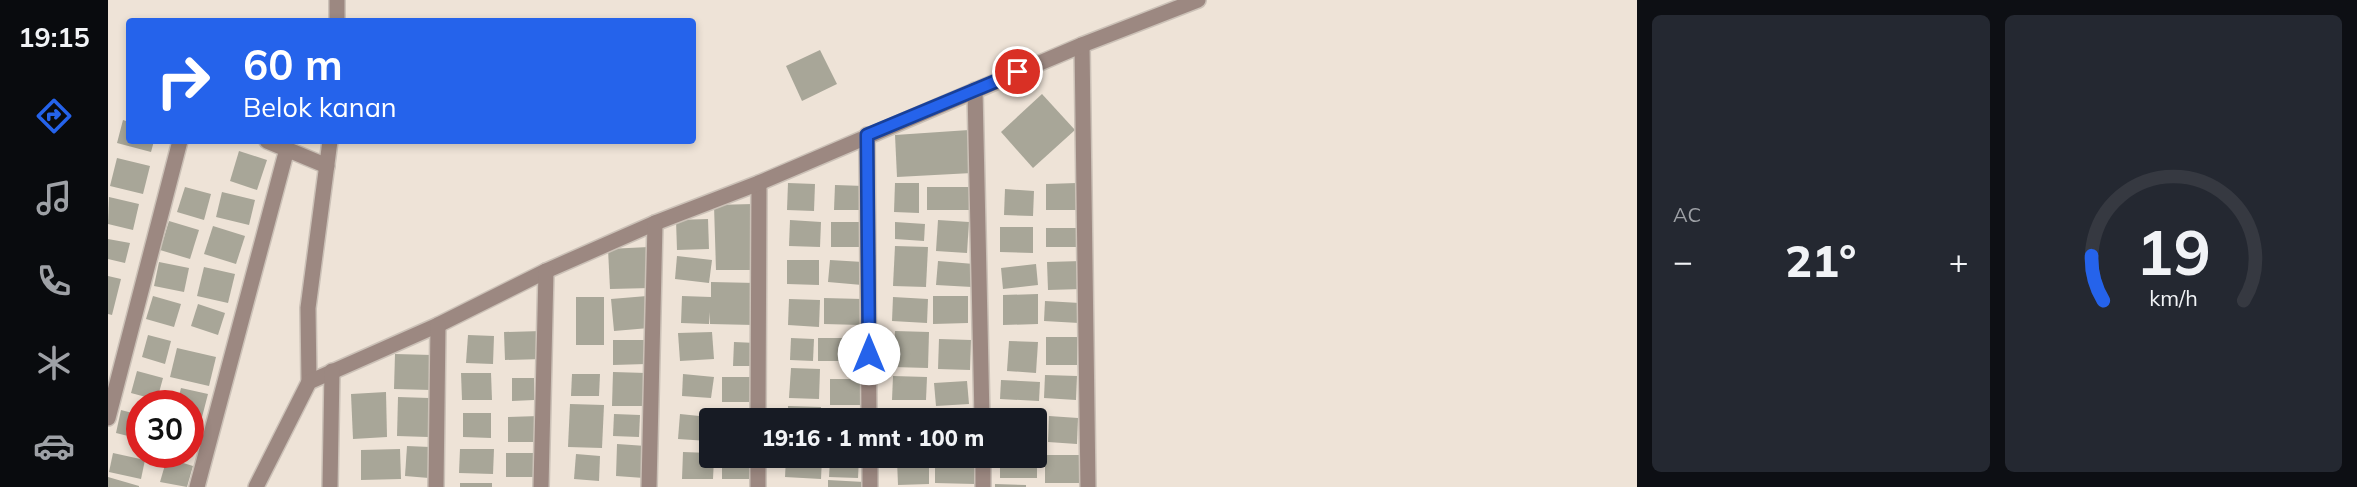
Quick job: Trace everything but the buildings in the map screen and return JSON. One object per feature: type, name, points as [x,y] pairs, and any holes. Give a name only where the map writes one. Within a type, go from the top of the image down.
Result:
[{"type":"street","points":[[337,0],[337,18]]},
{"type":"street","points":[[309,382],[438,325],[546,271],[655,223],[759,183],[1082,45],[1198,0]]},
{"type":"street","points":[[1082,45],[1088,487]]},
{"type":"street","points":[[975,90],[982,408]]},
{"type":"street","points":[[867,135],[869,408]]},
{"type":"street","points":[[108,418],[179,144]]},
{"type":"street","points":[[274,144],[327,166]]},
{"type":"street","points":[[256,487],[309,382],[308,308],[330,144]]},
{"type":"street","points":[[196,487],[287,149]]},
{"type":"street","points":[[758,408],[759,183]]},
{"type":"street","points":[[650,487],[655,223]]},
{"type":"street","points":[[541,487],[546,271]]},
{"type":"street","points":[[436,487],[438,325]]},
{"type":"street","points":[[330,487],[332,371]]},
{"type":"street","points":[[758,468],[758,487]]},
{"type":"street","points":[[870,468],[870,487]]},
{"type":"street","points":[[983,468],[983,487]]},
{"type":"route","points":[[869,354],[867,135],[1018,72]]}]
